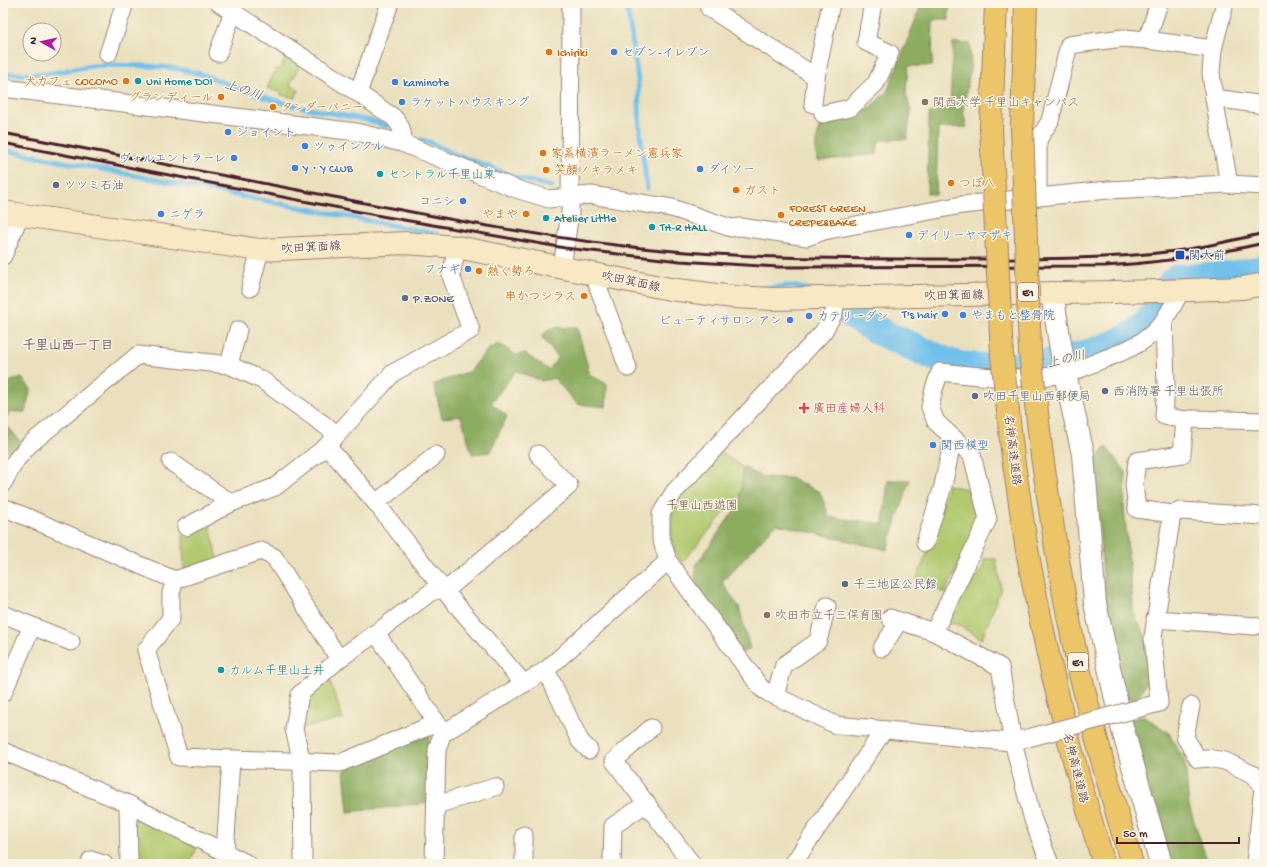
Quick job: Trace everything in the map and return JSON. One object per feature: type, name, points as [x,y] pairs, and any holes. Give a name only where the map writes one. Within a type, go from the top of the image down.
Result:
[{"type":"highway","name":"名神高速道路","points":[[996,3],[991,128],[1002,356],[1013,458],[1027,550],[1054,682],[1089,817],[1104,864]]},
{"type":"highway","name":"E1","points":[[1026,3],[1022,127],[1030,352],[1042,456],[1056,547],[1081,676],[1116,810],[1132,864]]},
{"type":"main road","name":"吹田箕面線","points":[[12,213],[260,250],[406,243],[457,247],[670,289],[733,297],[773,299],[1172,291],[1243,288],[1264,284]]},
{"type":"street","points":[[108,54],[125,3]]},
{"type":"street","points":[[358,93],[390,3]]},
{"type":"street","points":[[562,267],[570,213],[571,3]]},
{"type":"street","points":[[708,3],[709,8],[816,77]]},
{"type":"street","points":[[831,3],[816,77],[818,109],[850,108],[876,83],[890,53],[866,42],[873,3]]},
{"type":"street","points":[[1147,40],[1159,3]]},
{"type":"street","points":[[1225,3],[1213,49],[1212,73],[1214,98],[1229,184]]},
{"type":"street","points":[[218,53],[226,7],[358,93],[398,121],[403,131],[402,143]]},
{"type":"street","points":[[1038,197],[1038,140],[1050,121],[1069,45],[1123,38],[1213,49]]},
{"type":"street","points":[[3,88],[356,132],[402,143],[433,157],[516,189],[549,199],[591,195],[672,208],[731,228],[741,227],[807,237],[824,231],[954,207],[1038,197],[1108,190],[1229,184],[1264,186]]},
{"type":"street","points":[[1214,98],[1264,105]]},
{"type":"street","points":[[3,256],[12,213]]},
{"type":"street","points":[[186,527],[231,504],[275,487],[332,440],[393,373],[471,330],[451,276],[457,247]]},
{"type":"street","points":[[250,288],[260,250]]},
{"type":"street","points":[[593,273],[628,368]]},
{"type":"street","points":[[1172,291],[1164,321],[1166,385],[1164,416],[1185,420],[1264,421]]},
{"type":"street","points":[[1052,293],[1064,364],[1083,454],[1095,603],[1122,727],[1161,864]]},
{"type":"street","points":[[836,297],[834,313],[823,332],[674,492],[661,514],[661,538],[668,561],[761,688],[836,725],[1020,740],[1159,703],[1153,637],[1172,514]]},
{"type":"street","points":[[934,632],[988,519],[972,455],[936,422],[930,407],[940,372],[986,377],[1021,378],[1064,364],[1124,351],[1148,338],[1164,321]]},
{"type":"street","points":[[229,365],[238,330]]},
{"type":"street","points":[[3,483],[16,460],[29,445],[138,355],[229,365],[262,380],[332,440],[376,503],[443,589],[524,684]]},
{"type":"street","points":[[1185,420],[1182,454],[1137,461],[1134,485],[1137,509],[1172,514],[1181,512],[1264,516]]},
{"type":"street","points":[[926,543],[943,486],[953,438]]},
{"type":"street","points":[[303,864],[302,762],[294,729],[300,694],[339,659],[431,592],[451,586],[569,486],[538,454]]},
{"type":"street","points":[[376,503],[436,455]]},
{"type":"street","points":[[171,462],[231,504]]},
{"type":"street","points":[[3,507],[174,580],[261,551],[274,557],[339,659]]},
{"type":"street","points":[[174,580],[171,593],[171,618],[146,650],[179,757],[340,763],[439,729],[524,684],[546,670],[668,561]]},
{"type":"street","points":[[775,696],[784,665],[818,641],[826,606]]},
{"type":"street","points":[[3,614],[71,642]]},
{"type":"street","points":[[1155,619],[1255,626]]},
{"type":"street","points":[[882,648],[895,620],[934,632],[1000,667],[1008,710],[1020,740],[1033,820],[1050,864]]},
{"type":"street","points":[[3,693],[32,626]]},
{"type":"street","points":[[376,633],[439,729],[437,750],[434,864]]},
{"type":"street","points":[[546,670],[580,746]]},
{"type":"street","points":[[1194,715],[1185,737],[1198,759],[1208,758],[1225,761],[1254,775],[1264,787],[1255,864]]},
{"type":"street","points":[[651,728],[614,761],[692,864]]},
{"type":"street","points":[[793,864],[884,730]]},
{"type":"street","points":[[3,751],[128,804],[248,864]]},
{"type":"street","points":[[225,853],[231,760]]},
{"type":"street","points":[[436,805],[495,787]]},
{"type":"street","points":[[612,864],[613,826],[647,803]]},
{"type":"street","points":[[128,804],[129,864]]},
{"type":"street","points":[[524,835],[524,864]]},
{"type":"street","points":[[90,864],[91,860],[104,864]]},
{"type":"green space","points":[[922,3],[949,3],[949,20],[933,20],[932,66],[908,66],[906,94],[911,112],[907,139],[879,140],[877,154],[818,161],[815,151],[819,126],[859,117],[887,92]]},
{"type":"green space","points":[[953,43],[970,44],[971,64],[963,111],[967,127],[938,128],[936,195],[927,193],[929,113],[950,107]]},
{"type":"green space","points":[[284,53],[301,63],[290,85],[299,90],[295,98],[281,95],[281,93],[267,88],[276,69],[279,70],[285,59],[282,57]]},
{"type":"green space","points":[[577,327],[590,375],[607,384],[606,407],[577,404],[554,378],[542,381],[516,371],[491,403],[507,416],[490,452],[472,454],[461,416],[442,418],[434,384],[470,371],[488,349],[499,344],[516,355],[524,353],[549,370],[558,357],[541,336],[552,328]]},
{"type":"green space","points":[[21,377],[31,389],[25,412],[12,412],[3,421],[3,387],[9,382]]},
{"type":"green space","points":[[3,421],[21,442],[9,452],[3,447]]},
{"type":"green space","points":[[1106,447],[1126,472],[1124,507],[1134,615],[1145,635],[1150,677],[1137,698],[1124,700],[1105,600],[1094,461]]},
{"type":"green space","name":"千里山西遊園","points":[[721,452],[755,476],[682,563],[674,550],[671,533],[672,514],[681,494]]},
{"type":"green space","points":[[743,467],[762,477],[790,478],[820,492],[829,517],[883,524],[888,480],[910,480],[887,550],[776,524],[722,582],[739,607],[750,649],[742,653],[694,585],[696,565],[740,502]]},
{"type":"green space","points":[[948,485],[972,490],[980,522],[945,593],[916,580],[935,534]]},
{"type":"green space","points":[[209,522],[218,559],[184,571],[183,535]]},
{"type":"green space","points":[[984,559],[996,559],[1001,588],[982,639],[956,624],[945,623],[961,588],[968,590],[984,566]]},
{"type":"green space","points":[[329,678],[343,719],[303,728],[306,699]]},
{"type":"green space","points":[[1144,716],[1169,733],[1185,762],[1189,806],[1208,864],[1170,864],[1129,720]]},
{"type":"green space","points":[[429,735],[427,803],[348,812],[344,770]]},
{"type":"green space","points":[[135,819],[142,819],[197,847],[190,864],[139,864],[140,858],[134,830]]},
{"type":"waterway","points":[[624,3],[628,13],[638,80],[640,131],[647,188]]},
{"type":"waterway","name":"上の川","points":[[3,74],[46,74],[91,66],[106,65],[174,68],[201,74],[260,96],[291,105],[371,121],[387,126]]},
{"type":"waterway","name":"上の川","points":[[421,140],[518,178],[553,187]]},
{"type":"waterway","points":[[3,150],[437,234]]},
{"type":"waterway","name":"上の川","points":[[848,312],[878,331],[949,363],[962,366],[988,368],[1044,364],[1099,350],[1119,342],[1137,332],[1149,321],[1169,287],[1177,279],[1234,275],[1264,269]]},
{"type":"waterway","points":[[763,288],[791,286],[807,289]]},
{"type":"railway","points":[[3,133],[405,211],[528,233],[652,249],[727,255],[764,257],[1008,259],[1120,256],[1176,251],[1264,233]]},
{"type":"railway","points":[[3,143],[381,216],[565,248],[680,261],[779,267],[1105,266],[1185,258],[1264,243]]},
{"type":"place","name":"Ichiriki","points":[[549,52]]},
{"type":"place","name":"セブン-イレブン","points":[[614,52]]},
{"type":"place","name":"犬カフェ COCOMO","points":[[126,81]]},
{"type":"place","name":"Uni Home DOI","points":[[138,81]]},
{"type":"place","name":"kaminote","points":[[395,82]]},
{"type":"place","name":"グランディール","points":[[221,97]]},
{"type":"place","name":"ラケットハウスキング","points":[[402,102]]},
{"type":"place","name":"関西大学 千里山キャンパス","points":[[925,102]]},
{"type":"place","name":"タンダーパニー","points":[[273,107]]},
{"type":"place","name":"ジョイント","points":[[228,132]]},
{"type":"place","name":"ツゥインクル","points":[[305,146]]},
{"type":"place","name":"家系横濱ラーメン憲兵家","points":[[543,153]]},
{"type":"place","name":"ヴォルエントラーレ","points":[[234,158]]},
{"type":"place","name":"Y・Y CLUB","points":[[295,168]]},
{"type":"place","name":"ダイソー","points":[[700,169]]},
{"type":"place","name":"笑顔ノキラメキ","points":[[546,170]]},
{"type":"place","name":"セントラル千里山東","points":[[380,174]]},
{"type":"place","name":"つぼ八","points":[[951,183]]},
{"type":"place","name":"ツツミ石油","points":[[56,185]]},
{"type":"place","name":"ガスト","points":[[736,190]]},
{"type":"place","name":"コニシ","points":[[463,201]]},
{"type":"place","name":"ニゲラ","points":[[161,214]]},
{"type":"place","name":"やまや","points":[[526,214]]},
{"type":"place","name":"FOREST GREEN CREPE&BAKE","points":[[781,215]]},
{"type":"place","name":"Atelier Little","points":[[546,218]]},
{"type":"place","name":"TH-R HALL","points":[[652,227]]},
{"type":"place","name":"デイリーヤマザキ","points":[[909,235]]},
{"type":"place","name":"関大前","points":[[1180,255]]},
{"type":"place","name":"フナギ","points":[[468,269]]},
{"type":"place","name":"熱く勢ろ","points":[[479,271]]},
{"type":"place","name":"串かつシラス","points":[[584,296]]},
{"type":"place","name":"P.ZONE","points":[[405,298]]},
{"type":"place","name":"T's hair","points":[[945,314]]},
{"type":"place","name":"やまもと整骨院","points":[[963,315]]},
{"type":"place","name":"カテリーダン","points":[[809,316]]},
{"type":"place","name":"ビューティサロン アン","points":[[790,320]]},
{"type":"place","name":"西消防署 千里出張所","points":[[1105,391]]},
{"type":"place","name":"吹田千里山西郵便局","points":[[975,396]]},
{"type":"place","name":"廣田産婦人科","points":[[804,408]]},
{"type":"place","name":"関西模型","points":[[933,445]]},
{"type":"place","name":"千三地区公民館","points":[[845,584]]},
{"type":"place","name":"吹田市立千三保育園","points":[[767,615]]},
{"type":"place","name":"カルム千里山土井","points":[[221,670]]},
{"type":"district","name":"千里山西一丁目","points":[[68,344]]}]
